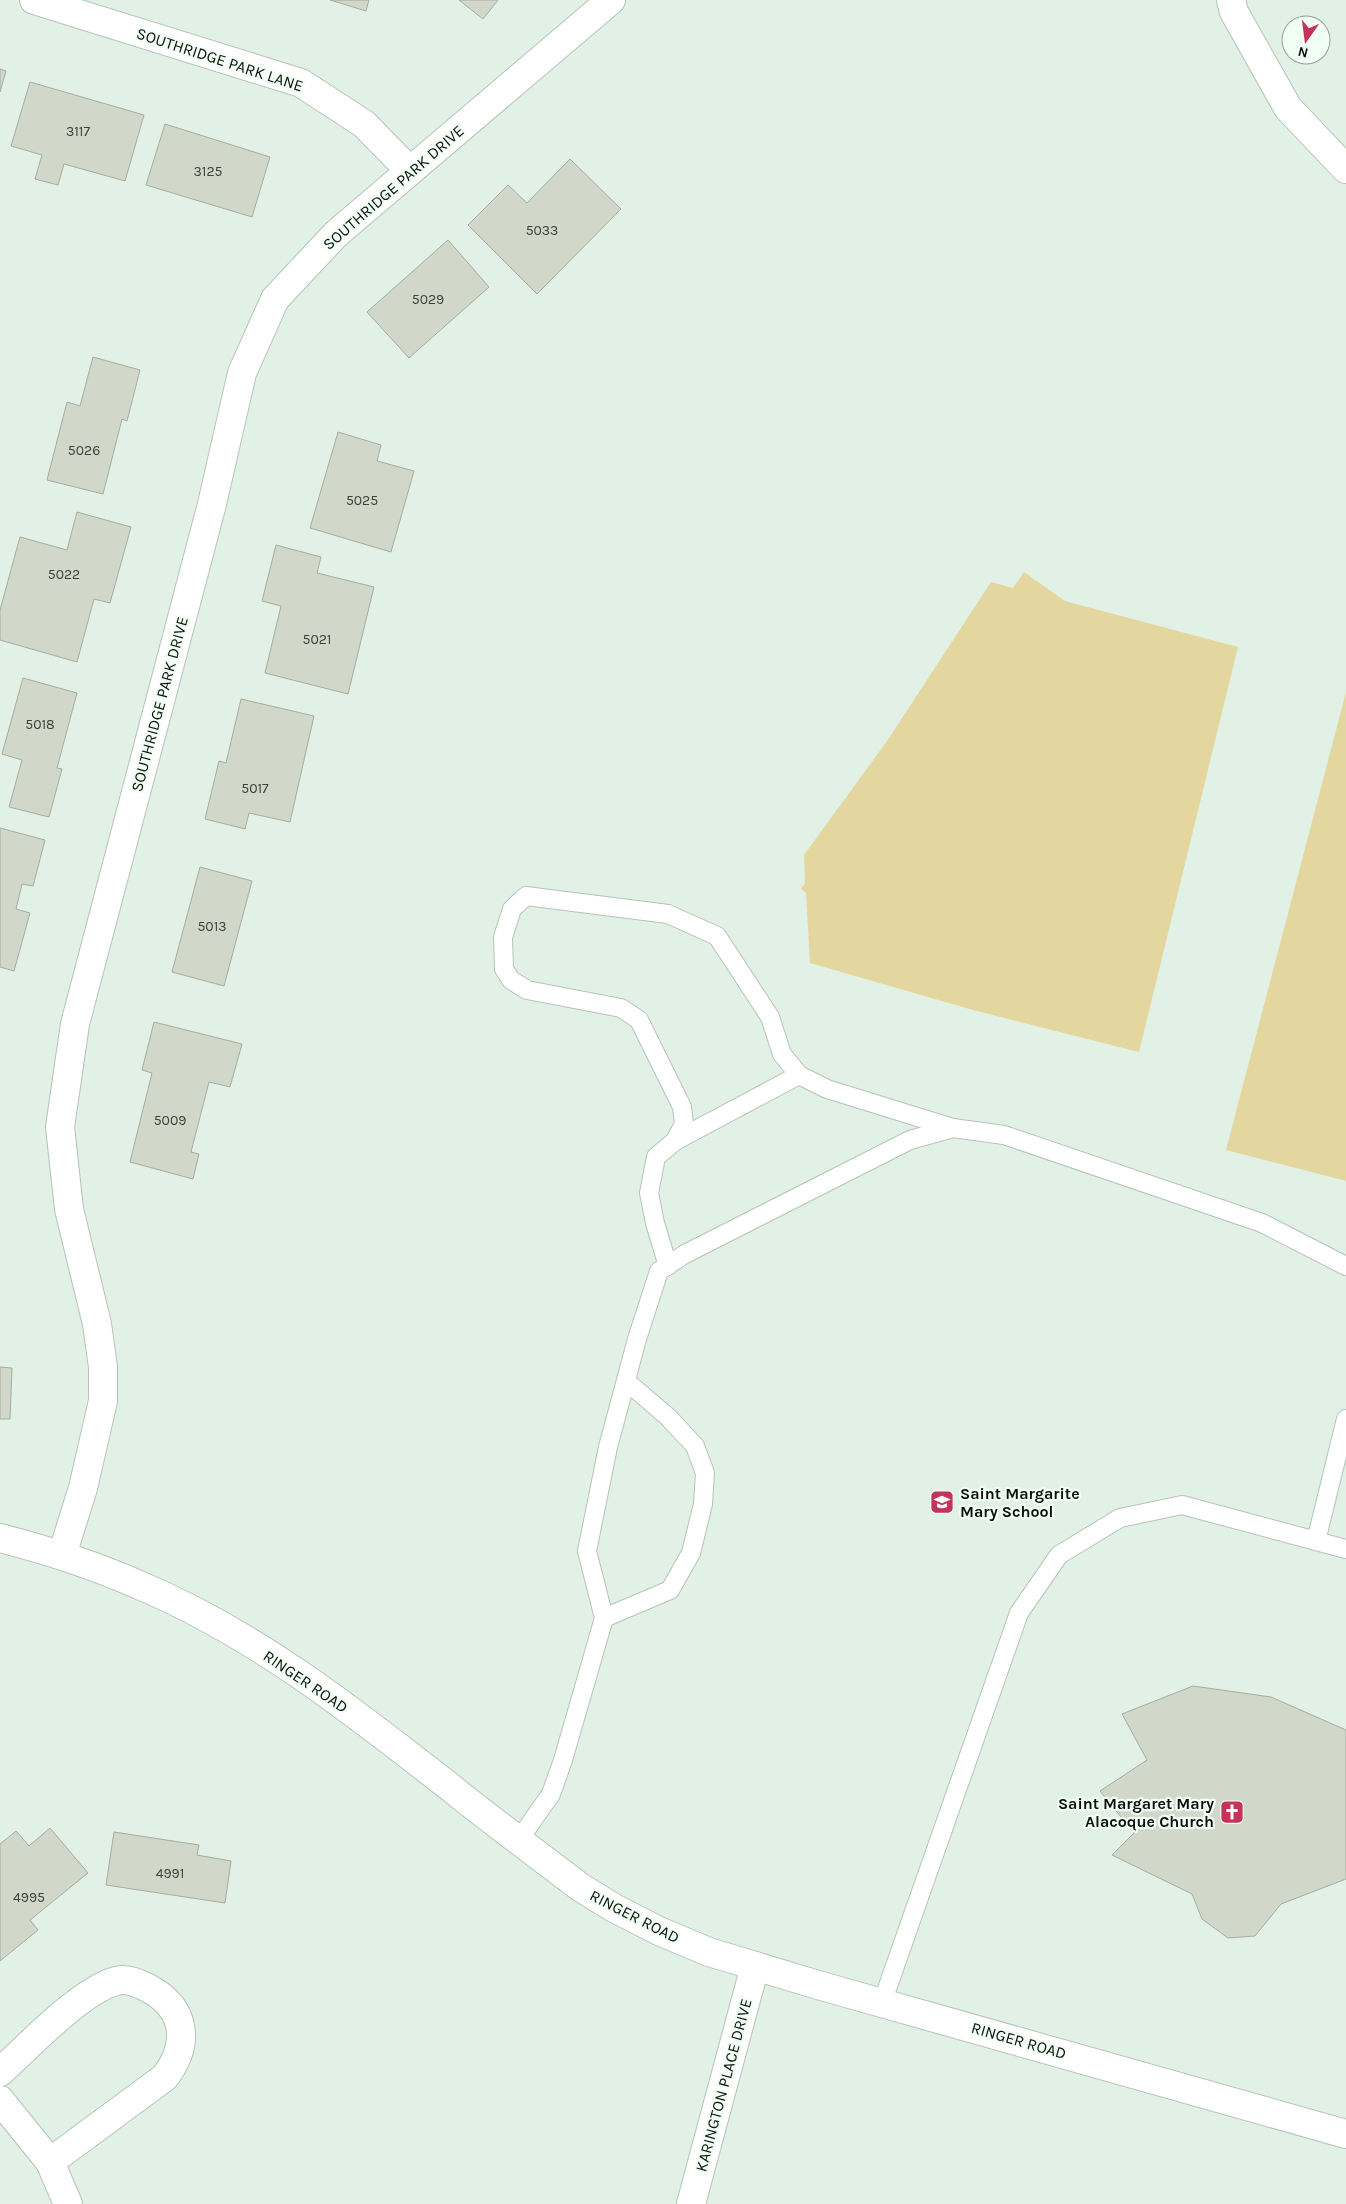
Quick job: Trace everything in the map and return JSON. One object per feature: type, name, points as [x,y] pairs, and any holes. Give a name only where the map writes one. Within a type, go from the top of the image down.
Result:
[{"type":"street","name":"SOUTHRIDGE PARK LANE","points":[[34,0],[301,83],[364,124],[410,171]]},
{"type":"street","name":"SOUTHRIDGE PARK DRIVE","points":[[62,1555],[83,1488],[102,1401],[103,1367],[97,1324],[69,1209],[60,1127],[75,1024],[212,504],[242,373],[275,299],[336,234],[611,0]]},
{"type":"street","points":[[1231,0],[1234,12],[1288,108],[1346,169]]},
{"type":"street","name":"RINGER ROAD","points":[[0,1538],[62,1555],[140,1585],[240,1638],[288,1667],[387,1738],[580,1887],[614,1908],[660,1931],[709,1952],[755,1966],[1346,2134]]},
{"type":"street","name":"KARINGTON PLACE DRIVE","points":[[691,2204],[755,1966]]},
{"type":"street","points":[[0,2072],[81,1999],[117,1980],[137,1983],[161,1994],[174,2011],[182,2028],[180,2048],[175,2063],[164,2077],[50,2162]]},
{"type":"street","points":[[0,2100],[50,2162],[68,2204]]},
{"type":"lane","points":[[675,1141],[684,1124],[682,1107],[639,1020],[621,1008],[527,990],[511,980],[504,969],[502,937],[512,909],[526,896],[668,914],[717,936],[770,1017],[782,1054],[798,1076],[827,1089],[953,1128],[1004,1135],[1262,1223],[1346,1266]]},
{"type":"lane","points":[[668,1266],[655,1223],[650,1193],[656,1157],[675,1141],[798,1076]]},
{"type":"lane","points":[[518,1841],[551,1794],[563,1760],[604,1618],[587,1551],[608,1447],[660,1271],[684,1254],[910,1140],[953,1128]]},
{"type":"lane","points":[[604,1618],[670,1590],[691,1553],[703,1504],[705,1473],[695,1446],[668,1417],[626,1381]]},
{"type":"lane","points":[[1316,1541],[1346,1419]]},
{"type":"lane","points":[[882,2003],[1019,1613],[1059,1556],[1120,1518],[1182,1504],[1346,1549]]},
{"type":"shaded area","points":[[1024,572],[1065,601],[1238,647],[1139,1052],[973,1010],[810,963],[806,893],[801,889],[805,883],[804,855],[887,741],[991,582],[1013,588]]},
{"type":"shaded area","points":[[1346,692],[1346,1181],[1226,1150]]},
{"type":"building","points":[[330,0],[369,0],[366,11]]},
{"type":"building","points":[[459,0],[498,0],[483,19]]},
{"type":"building","points":[[0,69],[6,71],[0,92]]},
{"type":"building","points":[[30,82],[144,115],[125,181],[64,164],[58,185],[35,179],[42,155],[11,146]]},
{"type":"building","points":[[165,124],[270,157],[252,217],[146,185]]},
{"type":"building","points":[[570,159],[621,209],[537,294],[468,225],[508,185],[527,203]]},
{"type":"building","points":[[448,240],[489,287],[409,358],[367,312]]},
{"type":"building","points":[[93,357],[140,370],[127,421],[122,419],[103,494],[47,480],[67,402],[80,406]]},
{"type":"building","points":[[338,432],[381,445],[377,461],[414,471],[391,552],[310,528]]},
{"type":"building","points":[[77,512],[131,527],[110,603],[94,599],[77,662],[0,640],[0,610],[20,537],[67,550]]},
{"type":"building","points":[[276,545],[321,557],[317,573],[374,587],[348,694],[265,673],[281,606],[262,601]]},
{"type":"building","points":[[23,678],[77,693],[57,768],[62,769],[49,817],[9,807],[22,760],[2,754]]},
{"type":"building","points":[[241,699],[314,716],[290,822],[249,813],[245,829],[205,819],[219,761],[226,763]]},
{"type":"building","points":[[0,828],[45,840],[33,886],[22,884],[16,909],[30,913],[14,971],[0,967]]},
{"type":"building","points":[[200,867],[252,881],[224,986],[172,972]]},
{"type":"building","points":[[154,1022],[242,1044],[230,1087],[209,1082],[191,1152],[199,1154],[193,1179],[130,1162],[152,1073],[142,1070]]},
{"type":"building","points":[[0,1367],[12,1368],[10,1419],[0,1419]]},
{"type":"building","name":"Saint Margaret Mary Alacoque Church","points":[[1193,1686],[1271,1697],[1346,1730],[1346,1879],[1281,1904],[1255,1936],[1228,1938],[1202,1919],[1192,1894],[1112,1855],[1134,1833],[1100,1791],[1147,1760],[1122,1714]]},
{"type":"building","points":[[50,1828],[88,1873],[30,1920],[38,1930],[0,1961],[0,1844],[16,1831],[29,1846]]},
{"type":"building","points":[[114,1832],[199,1845],[197,1855],[231,1861],[225,1903],[106,1885]]},
{"type":"place","name":"Saint Margarite Mary School","points":[[942,1502]]},
{"type":"place","name":"Saint Margaret Mary Alacoque Church","points":[[1232,1812]]}]
